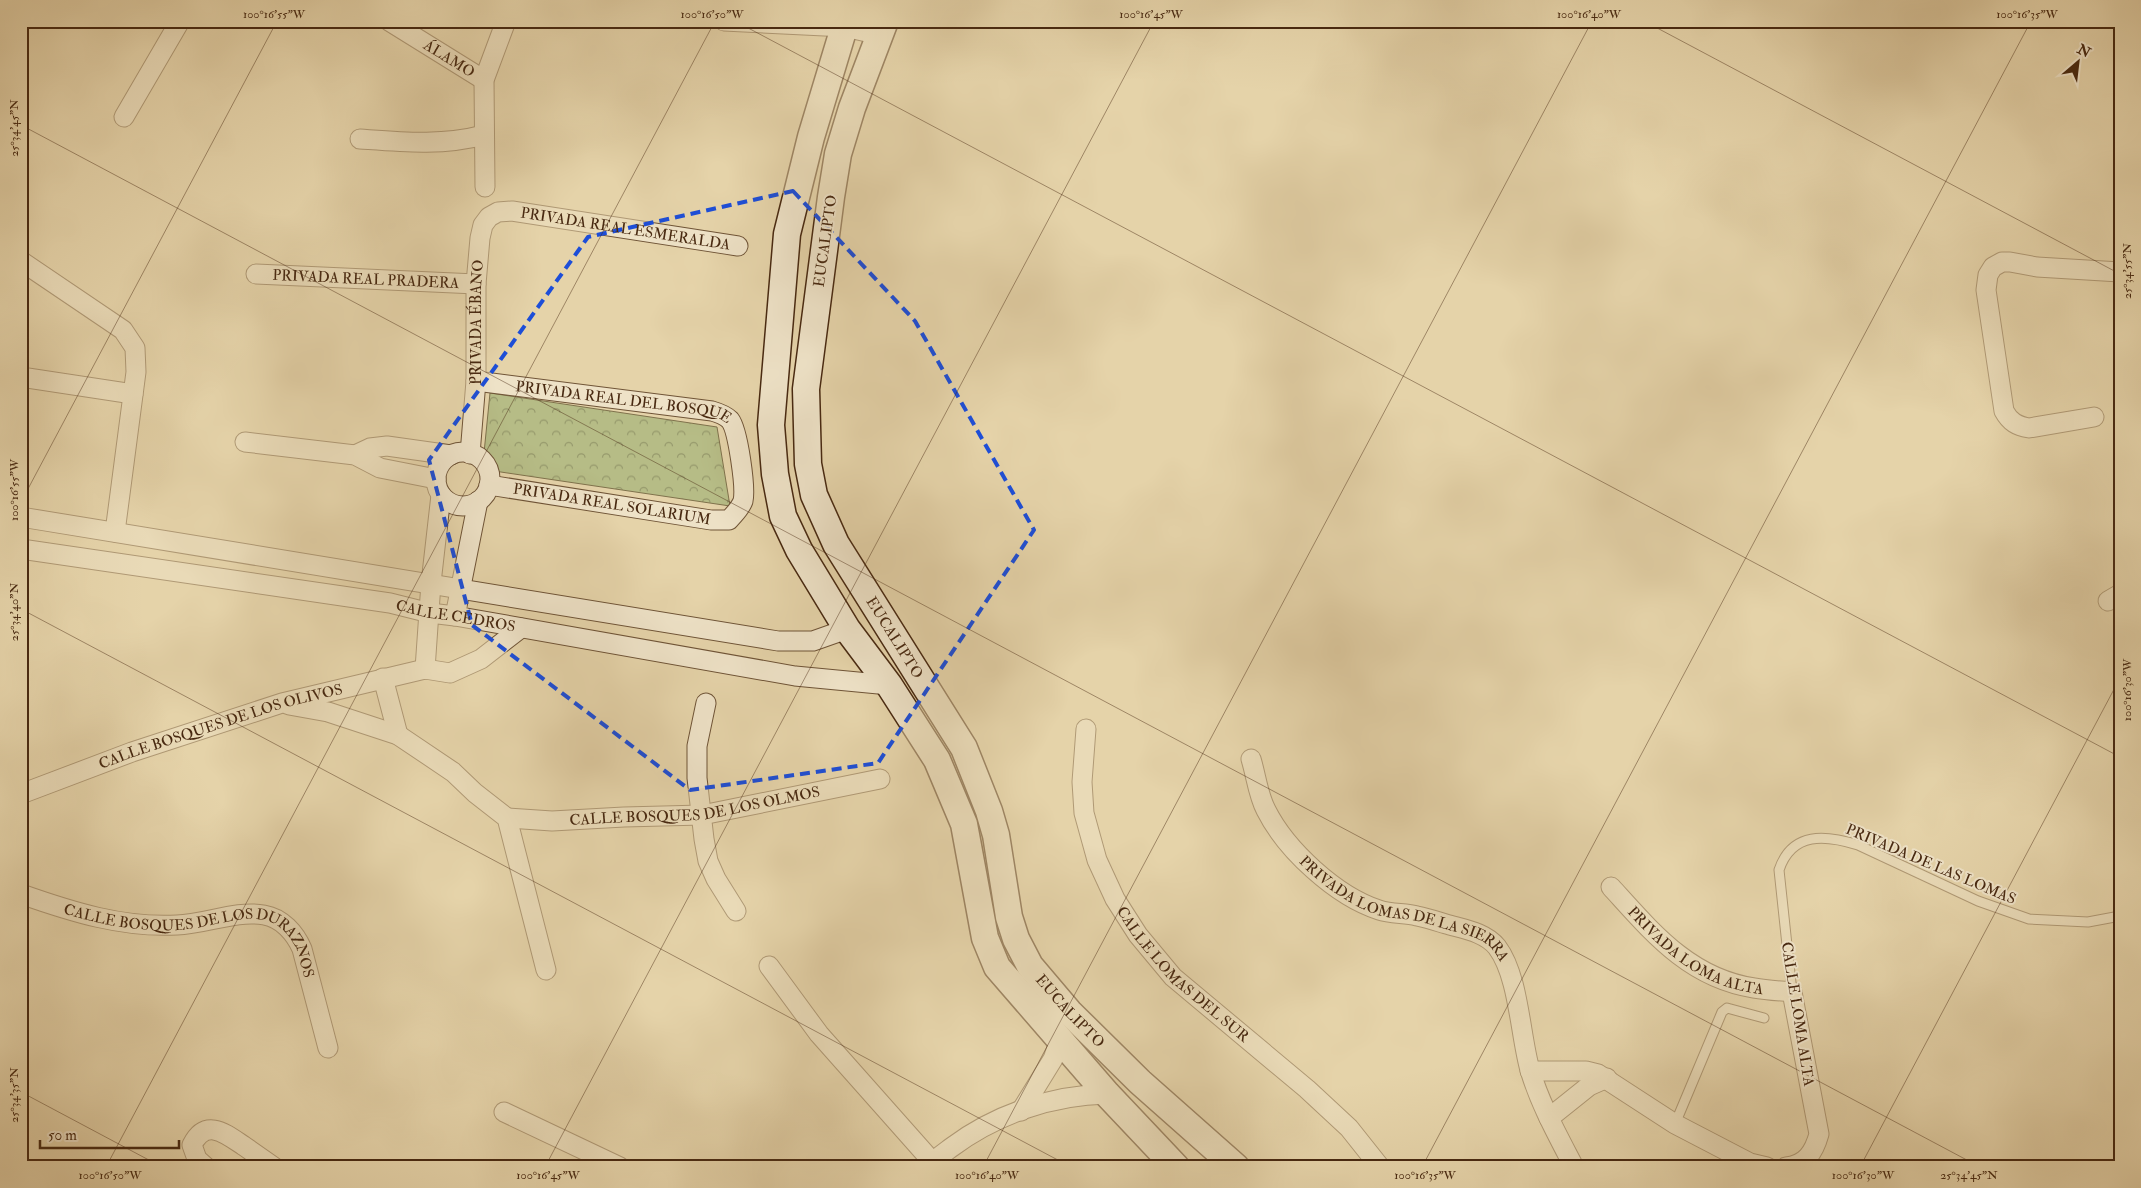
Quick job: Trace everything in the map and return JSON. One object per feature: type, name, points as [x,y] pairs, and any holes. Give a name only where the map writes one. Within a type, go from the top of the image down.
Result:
[{"type":"street","points":[[124,117],[180,21]]},
{"type":"street","name":"ÁLAMO","points":[[389,21],[484,80]]},
{"type":"street","points":[[485,187],[484,80],[506,21]]},
{"type":"street","points":[[724,21],[846,24],[882,28]]},
{"type":"street","name":"EUCALIPTO","points":[[846,24],[811,137],[787,234],[771,425],[778,499],[783,516],[799,550],[847,629],[889,685],[937,760],[964,824],[985,938],[997,968],[1108,1094],[1176,1167]]},
{"type":"street","name":"EUCALIPTO","points":[[882,28],[852,108],[838,154],[806,388],[808,464],[814,495],[836,544],[964,748],[989,810],[996,835],[1009,917],[1020,948],[1042,982],[1069,1012],[1140,1082],[1236,1167]]},
{"type":"street","points":[[360,139],[436,144],[466,140],[484,135]]},
{"type":"street","name":"PRIVADA REAL ESMERALDA","points":[[512,211],[738,246]]},
{"type":"street","name":"PRIVADA ÉBANO","points":[[470,454],[476,381],[476,284],[480,238],[483,225],[489,218],[498,212],[512,211]]},
{"type":"street","points":[[21,261],[123,330],[135,348],[133,394],[115,532]]},
{"type":"street","points":[[2094,417],[2029,428],[2008,419],[2004,411],[1986,290],[1988,275],[1993,267],[2002,262],[2036,267],[2120,272]]},
{"type":"street","name":"PRIVADA REAL PRADERA","points":[[256,274],[476,284]]},
{"type":"street","points":[[780,308],[815,316]]},
{"type":"street","points":[[21,377],[133,394]]},
{"type":"street","name":"PRIVADA REAL DEL BOSQUE","points":[[476,381],[716,412],[732,422],[741,458]]},
{"type":"street","points":[[245,442],[355,455],[380,468],[439,487],[448,502],[458,506],[468,506],[478,502],[485,494],[489,485],[488,472],[482,460],[470,454],[460,453],[451,455],[387,446],[370,448],[355,455]]},
{"type":"street","points":[[451,455],[442,462],[437,471],[439,487],[425,669],[450,673],[465,668],[482,659],[521,628]]},
{"type":"street","name":"PRIVADA REAL SOLARIUM","points":[[489,485],[711,520],[729,520],[741,507],[744,498],[741,458]]},
{"type":"street","points":[[456,616],[478,502]]},
{"type":"street","name":"CALLE CEDROS","points":[[21,517],[795,642],[825,638],[847,629]]},
{"type":"street","name":"CALLE CEDROS","points":[[21,549],[390,603],[430,613],[796,676],[889,685]]},
{"type":"street","points":[[795,642],[796,676]]},
{"type":"street","name":"CALLE BOSQUES DE LOS OLIVOS","points":[[21,794],[132,752],[282,704],[425,669]]},
{"type":"street","points":[[383,678],[398,735]]},
{"type":"street","points":[[706,703],[697,746],[697,778],[708,861],[716,879],[736,911]]},
{"type":"street","points":[[282,704],[328,712],[398,735],[453,772],[507,818],[546,970]]},
{"type":"street","name":"CALLE LOMAS DEL SUR","points":[[1086,729],[1082,782],[1084,813],[1097,860],[1114,900],[1138,935],[1173,977],[1307,1089],[1349,1128],[1380,1167]]},
{"type":"street","name":"PRIVADA LOMAS DE LA SIERRA","points":[[1251,759],[1264,808],[1277,830],[1293,850],[1330,883],[1354,900],[1380,910],[1416,916],[1474,932],[1487,938],[1496,946],[1511,977],[1530,1071],[1549,1118],[1574,1167]]},
{"type":"street","name":"CALLE BOSQUES DE LOS OLMOS","points":[[507,818],[552,821],[702,815],[880,779]]},
{"type":"street","name":"PRIVADA LOMA ALTA","points":[[1610,887],[1657,939],[1695,967],[1729,982],[1753,988],[1792,992]]},
{"type":"street","name":"CALLE BOSQUES DE LOS DURAZNOS","points":[[21,894],[111,922],[176,925],[246,914],[266,915],[284,924],[296,936],[302,949],[328,1048]]},
{"type":"street","points":[[769,966],[819,1034],[932,1165],[970,1134],[1021,1110],[1063,1098],[1085,1094],[1108,1094]]},
{"type":"street","name":"CALLE LOMA ALTA","points":[[1786,1167],[1807,1159],[1814,1150],[1819,1134],[1792,992]]},
{"type":"street","points":[[1021,1110],[1053,1059],[1060,1040]]},
{"type":"street","points":[[1530,1071],[1586,1071],[1607,1078],[1675,1124],[1750,1163],[1767,1167]]},
{"type":"street","points":[[1549,1118],[1589,1086],[1607,1078]]},
{"type":"street","points":[[504,1112],[620,1167]]},
{"type":"street","points":[[206,1167],[197,1159],[192,1145],[200,1133],[206,1130],[216,1130],[226,1134],[274,1167]]},
{"type":"lane","name":"PRIVADA DE LAS LOMAS","points":[[1792,847],[1806,840],[1838,838],[1858,845],[1978,900],[2029,919],[2088,922],[2120,916]]},
{"type":"lane","name":"CALLE LOMA ALTA","points":[[1792,847],[1784,856],[1779,870],[1792,992]]},
{"type":"lane","points":[[1675,1124],[1722,1012],[1727,1008],[1764,1018]]},
{"type":"highlighted area","points":[[793,191],[915,321],[1034,530],[878,763],[690,790],[472,625],[429,460],[588,237]]},
{"type":"green space","points":[[490,393],[717,427],[730,506],[494,471],[484,453]]}]
